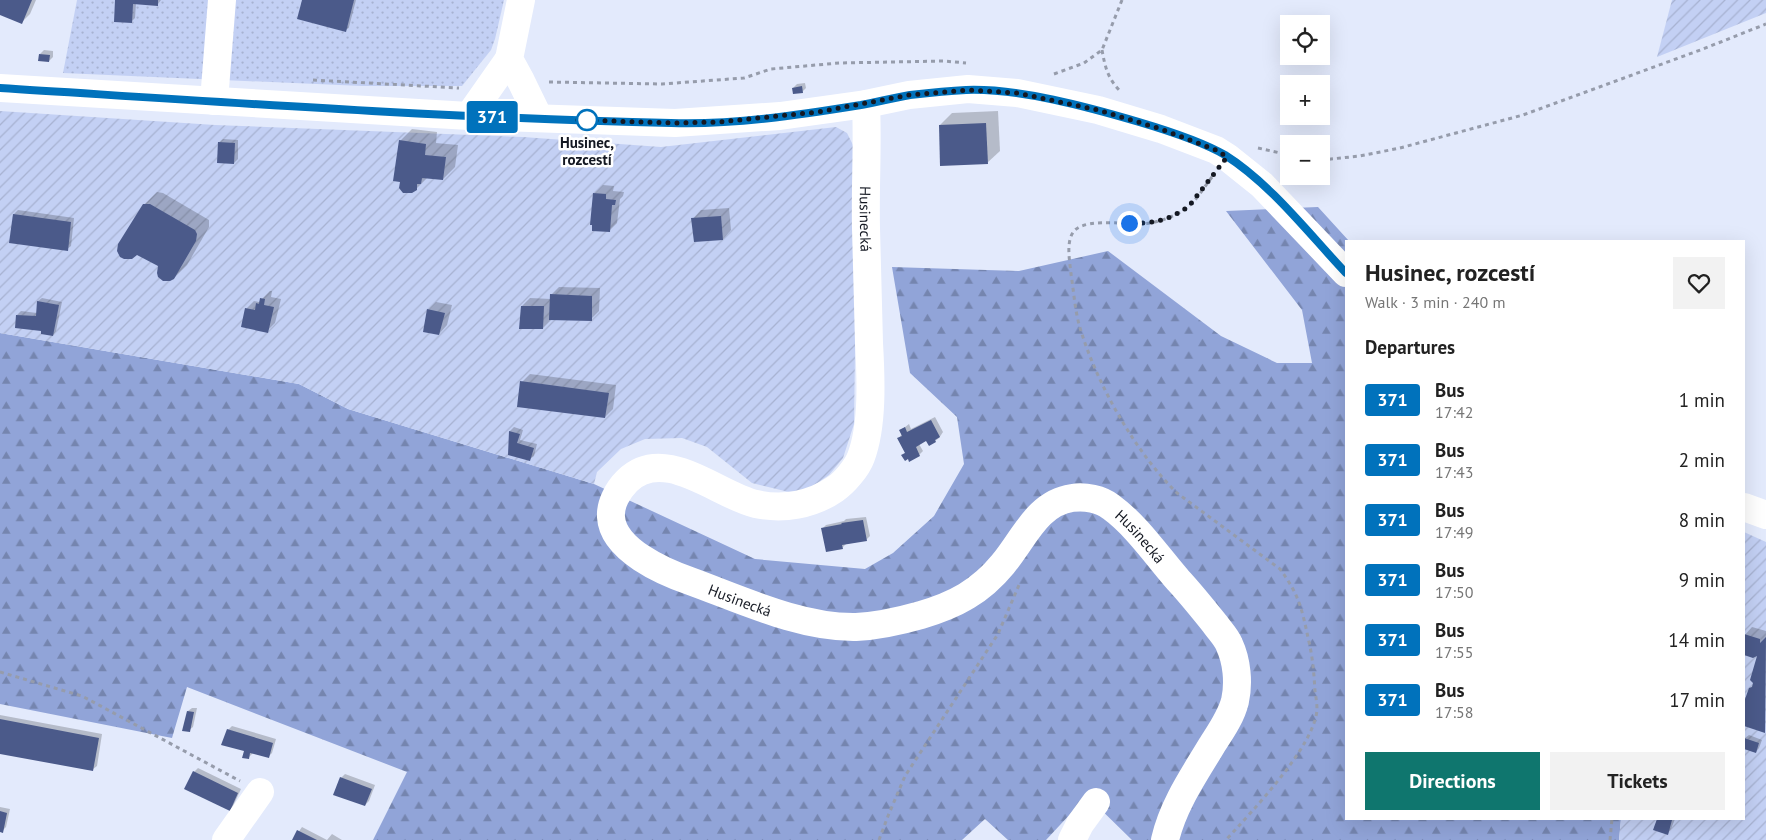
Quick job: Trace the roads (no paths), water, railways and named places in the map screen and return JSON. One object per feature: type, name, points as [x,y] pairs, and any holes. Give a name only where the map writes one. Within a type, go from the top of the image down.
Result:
[{"type":"street","points":[[214,101],[222,0]]},
{"type":"street","points":[[469,116],[509,59],[521,0]]},
{"type":"street","points":[[509,59],[539,118]]},
{"type":"street","points":[[0,88],[469,116],[675,123],[719,122],[789,115],[866,104],[909,95],[968,90],[1017,93],[1098,110],[1161,129],[1216,150],[1262,184],[1345,272]]},
{"type":"street","name":"Husinecká","points":[[866,104],[866,225],[870,378],[869,420],[860,460],[837,488],[808,503],[779,507],[753,504],[684,473],[666,468],[650,469],[633,474],[621,486],[613,502],[611,518],[616,534],[629,549],[652,564],[680,578],[791,617],[825,624],[856,627],[896,622],[945,608],[979,588],[1003,564],[1042,512],[1056,502],[1086,497],[1108,504],[1127,521],[1200,605],[1228,642],[1235,663],[1237,679],[1235,701],[1228,719],[1183,792],[1165,840]]},
{"type":"street","points":[[1745,507],[1766,515]]},
{"type":"street","points":[[226,840],[260,792]]},
{"type":"street","points":[[1072,840],[1080,824],[1096,802]]},
{"type":"place","name":"Husinec, rozcestí","points":[[587,120]]}]
